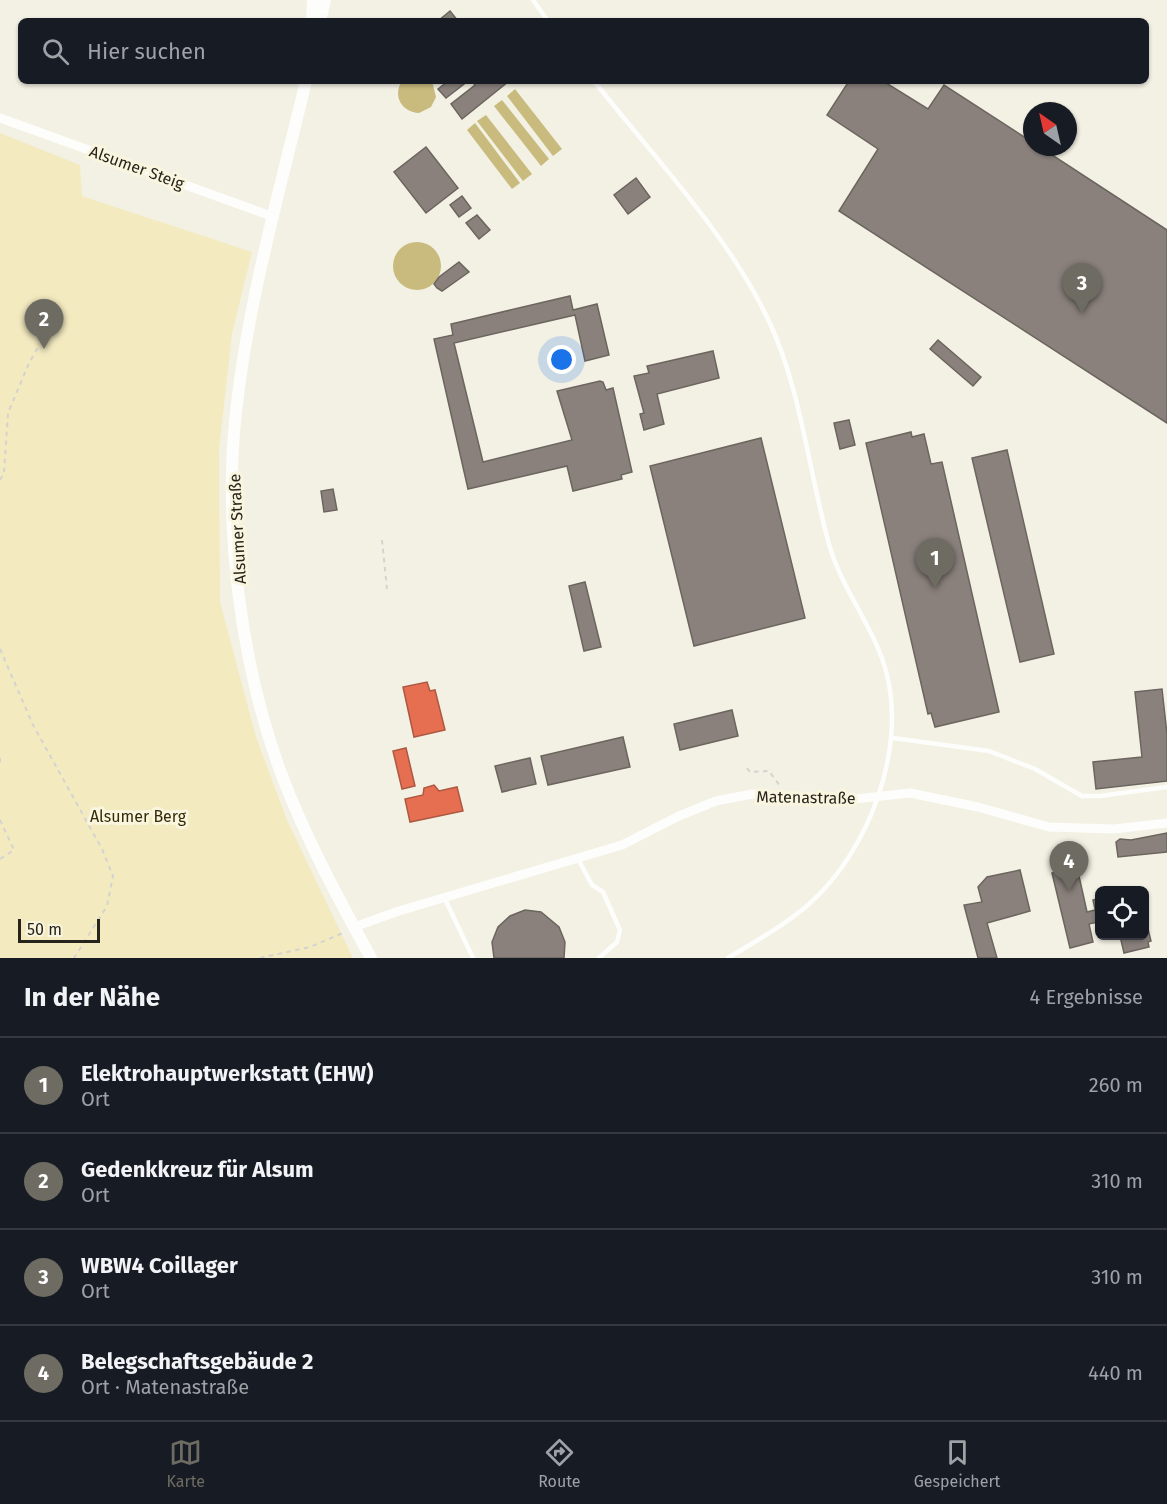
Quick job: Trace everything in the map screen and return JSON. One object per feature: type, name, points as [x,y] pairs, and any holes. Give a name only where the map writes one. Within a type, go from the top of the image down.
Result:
[{"type":"street","points":[[312,18],[313,0]]},
{"type":"street","points":[[321,18],[325,0]]},
{"type":"street","name":"Alsumer Straße","points":[[305,84],[248,331],[236,413],[234,531],[237,572],[247,643],[267,729],[280,771],[303,826],[371,958]]},
{"type":"street","name":"Alsumer Steig","points":[[0,118],[274,217]]},
{"type":"street","name":"Matenastraße","points":[[354,927],[444,897],[622,845],[679,816],[716,801],[752,794],[846,800],[910,793],[978,807],[1049,827],[1114,829],[1167,823]]},
{"type":"lane","points":[[533,0],[546,18]]},
{"type":"lane","points":[[596,84],[702,218],[739,270],[767,317],[788,376],[830,546],[841,576],[882,658],[887,676],[893,738],[872,812],[844,865],[810,903],[772,932],[728,958]]},
{"type":"lane","points":[[893,738],[989,752],[1035,769],[1082,796],[1100,796],[1167,787]]},
{"type":"lane","points":[[578,859],[592,885],[603,892],[620,930],[617,942],[599,958]]},
{"type":"lane","points":[[444,897],[473,958]]},
{"type":"path","points":[[0,480],[4,473],[8,413],[29,363],[40,344]]},
{"type":"path","points":[[382,540],[387,589]]},
{"type":"path","points":[[0,649],[33,725],[102,849],[113,876],[107,906],[74,958]]},
{"type":"path","points":[[0,758],[0,767]]},
{"type":"path","points":[[747,768],[750,772],[769,771],[788,796]]},
{"type":"path","points":[[0,820],[14,850],[0,859]]},
{"type":"path","points":[[260,958],[310,947],[354,927]]},
{"type":"green space","name":"Alsumer Berg","points":[[0,133],[80,165],[82,196],[252,252],[232,334],[219,449],[220,602],[256,737],[287,820],[353,958],[0,958]]},
{"type":"shaded area","points":[[400,84],[433,84],[436,97],[431,107],[419,113],[413,112],[400,102]]},
{"type":"shaded area","points":[[515,89],[562,149],[553,156],[507,96]]},
{"type":"shaded area","points":[[502,100],[549,159],[541,166],[494,106]]},
{"type":"shaded area","points":[[486,115],[532,174],[523,181],[477,121]]},
{"type":"shaded area","points":[[475,123],[520,183],[512,189],[467,130]]},
{"type":"shaded area","points":[[412,242],[422,242],[434,249],[441,261],[441,271],[434,283],[422,290],[412,290],[397,279],[393,271],[393,261],[404,246]]},
{"type":"building: Handel","points":[[427,682],[430,691],[435,690],[445,730],[414,737],[403,687]]},
{"type":"building: Handel","points":[[406,748],[415,786],[402,789],[393,751]]},
{"type":"building: Handel","points":[[434,785],[439,791],[457,787],[463,811],[410,822],[405,799],[423,795],[424,788]]},
{"type":"building: Industrie","points":[[450,11],[456,18],[442,18]]},
{"type":"building: Industrie","points":[[444,84],[464,84],[446,98],[438,89]]},
{"type":"building: Industrie","points":[[505,84],[462,119],[451,104],[475,85]]},
{"type":"building: Industrie","points":[[847,84],[888,84],[928,109],[944,85],[1023,136],[1023,156],[1054,156],[1167,230],[1167,423],[839,211],[878,149],[827,115]]},
{"type":"building: Industrie","points":[[426,147],[458,188],[426,213],[394,172]]},
{"type":"building: Industrie","points":[[636,178],[650,197],[628,214],[614,195]]},
{"type":"building: Industrie","points":[[462,196],[471,208],[459,217],[450,205]]},
{"type":"building: Industrie","points":[[477,215],[490,230],[479,239],[466,223]]},
{"type":"building: Industrie","points":[[459,262],[469,272],[442,291],[437,288],[434,284],[439,277]]},
{"type":"building: Industrie","points":[[570,296],[573,310],[597,304],[609,355],[585,361],[575,315],[454,343],[483,462],[572,440],[557,391],[600,381],[603,382],[606,390],[613,388],[632,472],[621,475],[622,479],[573,491],[567,466],[468,489],[434,339],[453,335],[451,324]]},
{"type":"building: Industrie","points":[[938,340],[981,377],[973,386],[930,349]]},
{"type":"building: Industrie","points":[[713,351],[719,378],[657,394],[664,424],[644,430],[640,414],[644,413],[634,376],[649,373],[647,366]]},
{"type":"building: Industrie","points":[[849,420],[855,445],[840,449],[834,423]]},
{"type":"building: Industrie","points":[[911,432],[912,437],[924,434],[931,464],[942,462],[999,712],[935,727],[931,713],[928,714],[866,443]]},
{"type":"building: Industrie","points":[[761,438],[805,618],[694,646],[650,466]]},
{"type":"building: Industrie","points":[[1007,450],[1054,654],[1020,662],[972,458]]},
{"type":"building: Industrie","points":[[333,489],[337,510],[324,512],[321,491]]},
{"type":"building: Industrie","points":[[585,582],[601,647],[584,651],[569,586]]},
{"type":"building: Industrie","points":[[1162,689],[1167,734],[1167,781],[1096,789],[1093,762],[1142,757],[1135,692]]},
{"type":"building: Industrie","points":[[732,710],[738,736],[680,750],[674,724]]},
{"type":"building: Industrie","points":[[623,737],[630,767],[548,785],[541,756]]},
{"type":"building: Industrie","points":[[530,758],[536,784],[502,792],[495,766]]},
{"type":"building: Industrie","points":[[1167,833],[1167,852],[1118,857],[1116,842],[1120,839],[1131,840]]},
{"type":"building: Industrie","points":[[1077,867],[1087,912],[1095,910],[1095,923],[1089,924],[1093,942],[1070,948],[1052,873]]},
{"type":"building: Industrie","points":[[1020,870],[1030,911],[987,923],[997,958],[978,958],[964,905],[982,902],[978,887],[987,877]]},
{"type":"building: Industrie","points":[[525,910],[541,912],[559,927],[565,942],[564,958],[494,958],[492,942],[498,927],[510,916]]},
{"type":"building: Industrie","points":[[1149,933],[1151,941],[1148,942],[1149,947],[1124,953],[1121,940],[1149,940]]},
{"type":"place","name":"WBW4 Coillager","points":[[1082,313]]},
{"type":"place","name":"Gedenkkreuz für Alsum","points":[[44,349]]},
{"type":"place","name":"Elektrohauptwerkstatt (EHW)","points":[[935,588]]},
{"type":"place","name":"Belegschaftsgebäude 2","points":[[1069,891]]}]
